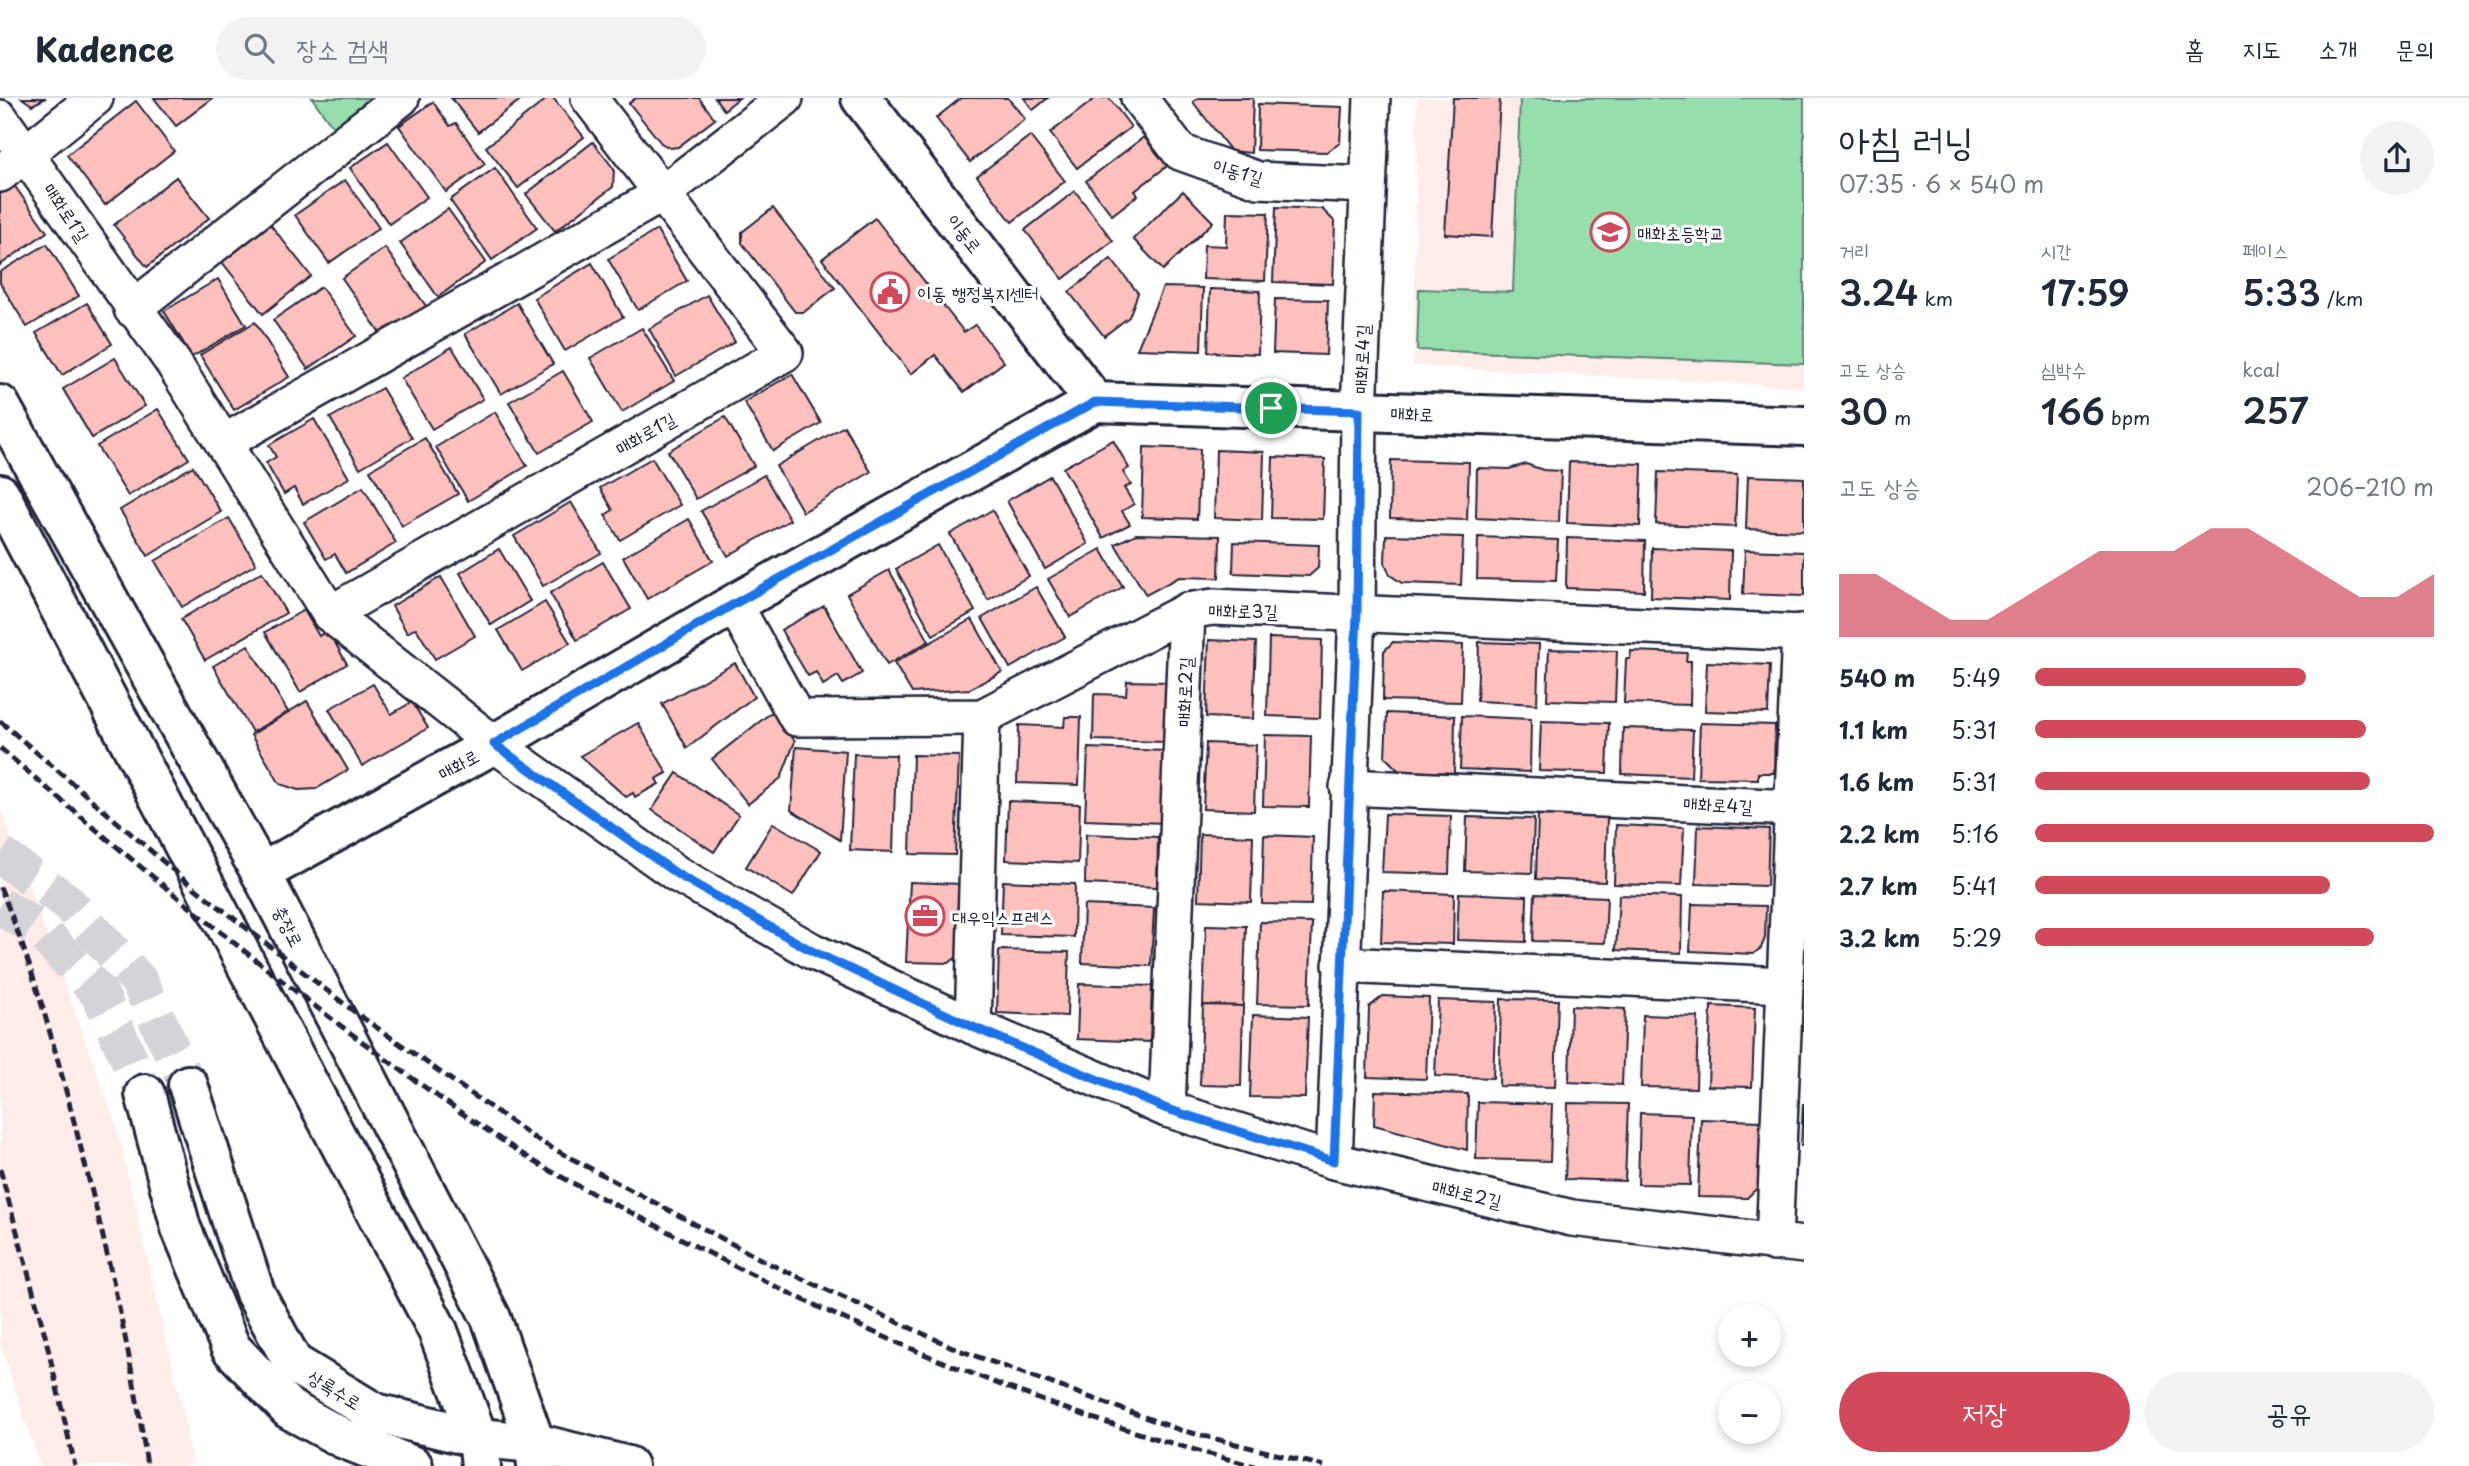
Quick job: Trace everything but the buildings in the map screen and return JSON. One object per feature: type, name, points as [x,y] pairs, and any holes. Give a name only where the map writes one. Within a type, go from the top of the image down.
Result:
[{"type":"street","points":[[13,163],[95,98]]},
{"type":"street","points":[[132,309],[401,98]]},
{"type":"street","name":"매화로1길","points":[[330,614],[785,353],[589,98]]},
{"type":"street","points":[[223,443],[662,194],[785,98]]},
{"type":"street","name":"이동로","points":[[861,98],[1095,402]]},
{"type":"street","name":"이동1길","points":[[1139,98],[1180,152],[1258,180],[1366,185]]},
{"type":"street","name":"매화로4길","points":[[1334,1161],[1357,613],[1359,411],[1366,185],[1372,98]]},
{"type":"street","name":"매화로1길","points":[[0,118],[13,163],[174,364],[330,614],[494,744]]},
{"type":"street","name":"매화로","points":[[261,873],[494,744],[734,604],[1095,402],[1804,426]]},
{"type":"street","name":"충장로","points":[[0,405],[261,873],[491,1318],[536,1454]]},
{"type":"street","points":[[0,494],[438,1331],[480,1452]]},
{"type":"street","name":"매화로3길","points":[[734,604],[797,718],[982,717],[1187,611],[1213,607],[1802,633]]},
{"type":"street","name":"매화로2길","points":[[1167,1109],[1187,611]]},
{"type":"street","name":"매화로2길","points":[[494,744],[677,874],[812,951],[973,1027],[1167,1109],[1334,1161],[1572,1218],[1789,1244],[1785,985],[1802,633]]},
{"type":"street","points":[[973,1027],[982,717]]},
{"type":"street","name":"매화로4길","points":[[1349,787],[1794,808]]},
{"type":"street","points":[[1341,965],[1785,985]]},
{"type":"street","name":"상록수로","points":[[187,1085],[255,1293],[293,1363],[375,1413],[480,1452],[536,1454],[628,1466]]},
{"type":"street","points":[[145,1094],[181,1228],[231,1348],[289,1409],[342,1438],[413,1466]]},
{"type":"shaded area","name":"매화초등학교","points":[[1417,98],[1804,98],[1804,387],[1414,366]]},
{"type":"shaded area","points":[[0,807],[116,1125],[187,1428],[191,1466],[40,1466],[0,1344]]},
{"type":"green space","points":[[312,98],[390,98],[339,135]]},
{"type":"green space","name":"매화초등학교","points":[[1520,98],[1804,98],[1804,364],[1417,350],[1419,289],[1513,292]]},
{"type":"tunnel","points":[[0,855],[66,901],[139,981],[188,1085]]},
{"type":"tunnel","points":[[0,906],[39,929],[99,993],[145,1094]]},
{"type":"railway","points":[[0,721],[187,882],[356,1013],[537,1140],[768,1263],[959,1350],[1180,1430],[1324,1466]]},
{"type":"railway","points":[[0,748],[187,905],[316,1007],[447,1103],[551,1171],[734,1266],[952,1366],[1102,1421],[1255,1466]]},
{"type":"railway","points":[[0,887],[43,1010],[88,1178],[126,1342],[147,1466]]},
{"type":"railway","points":[[0,1169],[45,1335],[75,1466]]},
{"type":"place","name":"매화초등학교","points":[[1610,232]]},
{"type":"place","name":"이동 행정복지센터","points":[[890,292]]},
{"type":"place","name":"대우익스프레스","points":[[925,916]]},
{"type":"route","points":[[1095,402],[1271,408],[1359,411],[1357,613],[1334,1161],[1167,1109],[973,1027],[812,951],[677,874],[494,744],[734,604],[1095,402]]}]
